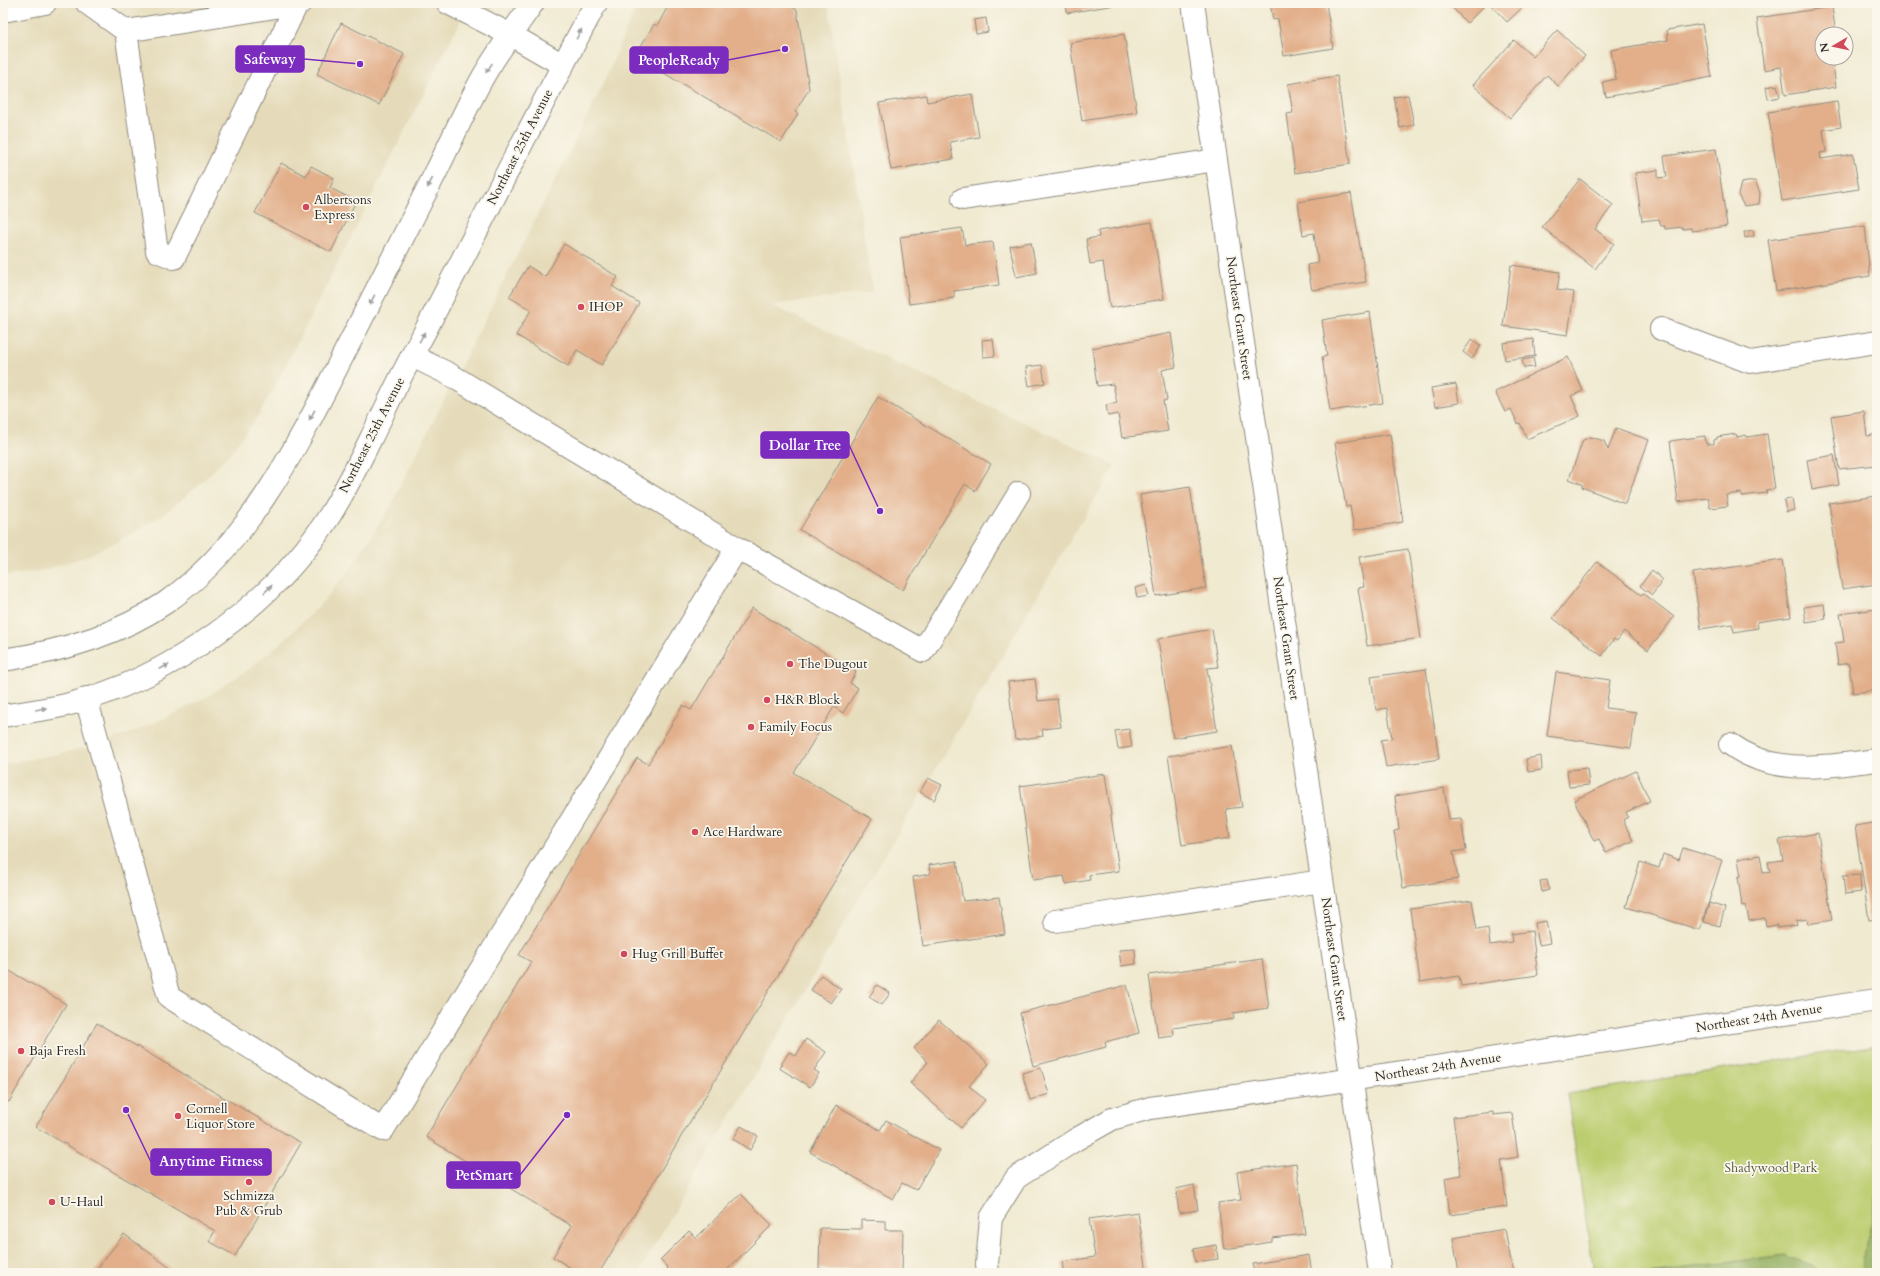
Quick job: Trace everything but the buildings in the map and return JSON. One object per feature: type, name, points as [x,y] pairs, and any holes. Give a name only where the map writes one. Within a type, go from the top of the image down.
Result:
[{"type":"street","points":[[3,11],[45,3]]},
{"type":"street","points":[[87,3],[126,31],[300,3]]},
{"type":"street","points":[[448,3],[511,35],[563,65]]},
{"type":"street","points":[[3,660],[26,657],[77,643],[137,619],[170,599],[196,578],[226,548],[265,496],[300,436],[379,286],[484,76],[533,3]]},
{"type":"street","name":"Northeast 25th Avenue","points":[[3,716],[65,705],[130,682],[171,663],[234,621],[275,583],[303,551],[330,516],[354,474],[412,356],[596,3]]},
{"type":"street","name":"Northeast Grant Street","points":[[1194,3],[1380,1273]]},
{"type":"street","points":[[126,31],[157,251],[174,258],[297,4]]},
{"type":"street","points":[[963,199],[1216,160]]},
{"type":"street","points":[[1661,329],[1750,362],[1877,342]]},
{"type":"street","points":[[412,356],[450,374],[737,548],[923,651],[1019,493]]},
{"type":"street","points":[[86,698],[169,997],[383,1130],[737,548]]},
{"type":"street","points":[[1730,744],[1743,754],[1761,762],[1786,766],[1812,768],[1877,760]]},
{"type":"street","points":[[1055,921],[1322,881]]},
{"type":"street","name":"Northeast 24th Avenue","points":[[988,1273],[987,1264],[991,1218],[1016,1178],[1074,1140],[1112,1119],[1150,1108],[1351,1080],[1877,1000]]},
{"type":"shaded area","points":[[3,3],[495,3],[487,20],[466,10],[274,388],[256,419],[229,454],[199,485],[164,514],[127,537],[84,557],[44,570],[3,577]]},
{"type":"shaded area","points":[[637,3],[828,3],[873,292],[771,305],[1115,465],[638,1273],[3,1273],[3,764],[59,754],[105,742],[134,732],[173,714],[210,695],[246,671],[283,641],[322,603],[353,565],[390,507],[604,83]]},
{"type":"green space","name":"Shadywood Park","points":[[1877,1045],[1877,1273],[1594,1273],[1567,1094]]},
{"type":"green space","points":[[1877,1196],[1877,1273],[1869,1273],[1862,1267]]},
{"type":"green space","points":[[1784,1255],[1829,1273],[1648,1273]]},
{"type":"place","name":"PeopleReady","points":[[785,49]]},
{"type":"place","name":"Safeway","points":[[360,64]]},
{"type":"place","name":"Albertsons Express","points":[[306,207]]},
{"type":"place","name":"IHOP","points":[[581,307]]},
{"type":"place","name":"Dollar Tree","points":[[880,511]]},
{"type":"place","name":"The Dugout","points":[[790,664]]},
{"type":"place","name":"H&R Block","points":[[767,700]]},
{"type":"place","name":"Family Focus","points":[[751,727]]},
{"type":"place","name":"Ace Hardware","points":[[695,832]]},
{"type":"place","name":"Hug Grill Buffet","points":[[624,954]]},
{"type":"place","name":"Baja Fresh","points":[[21,1051]]},
{"type":"place","name":"Anytime Fitness","points":[[126,1110]]},
{"type":"place","name":"PetSmart","points":[[567,1115]]},
{"type":"place","name":"Cornell Liquor Store","points":[[178,1116]]},
{"type":"place","name":"Schmizza Pub & Grub","points":[[249,1182]]},
{"type":"place","name":"U-Haul","points":[[52,1202]]}]
